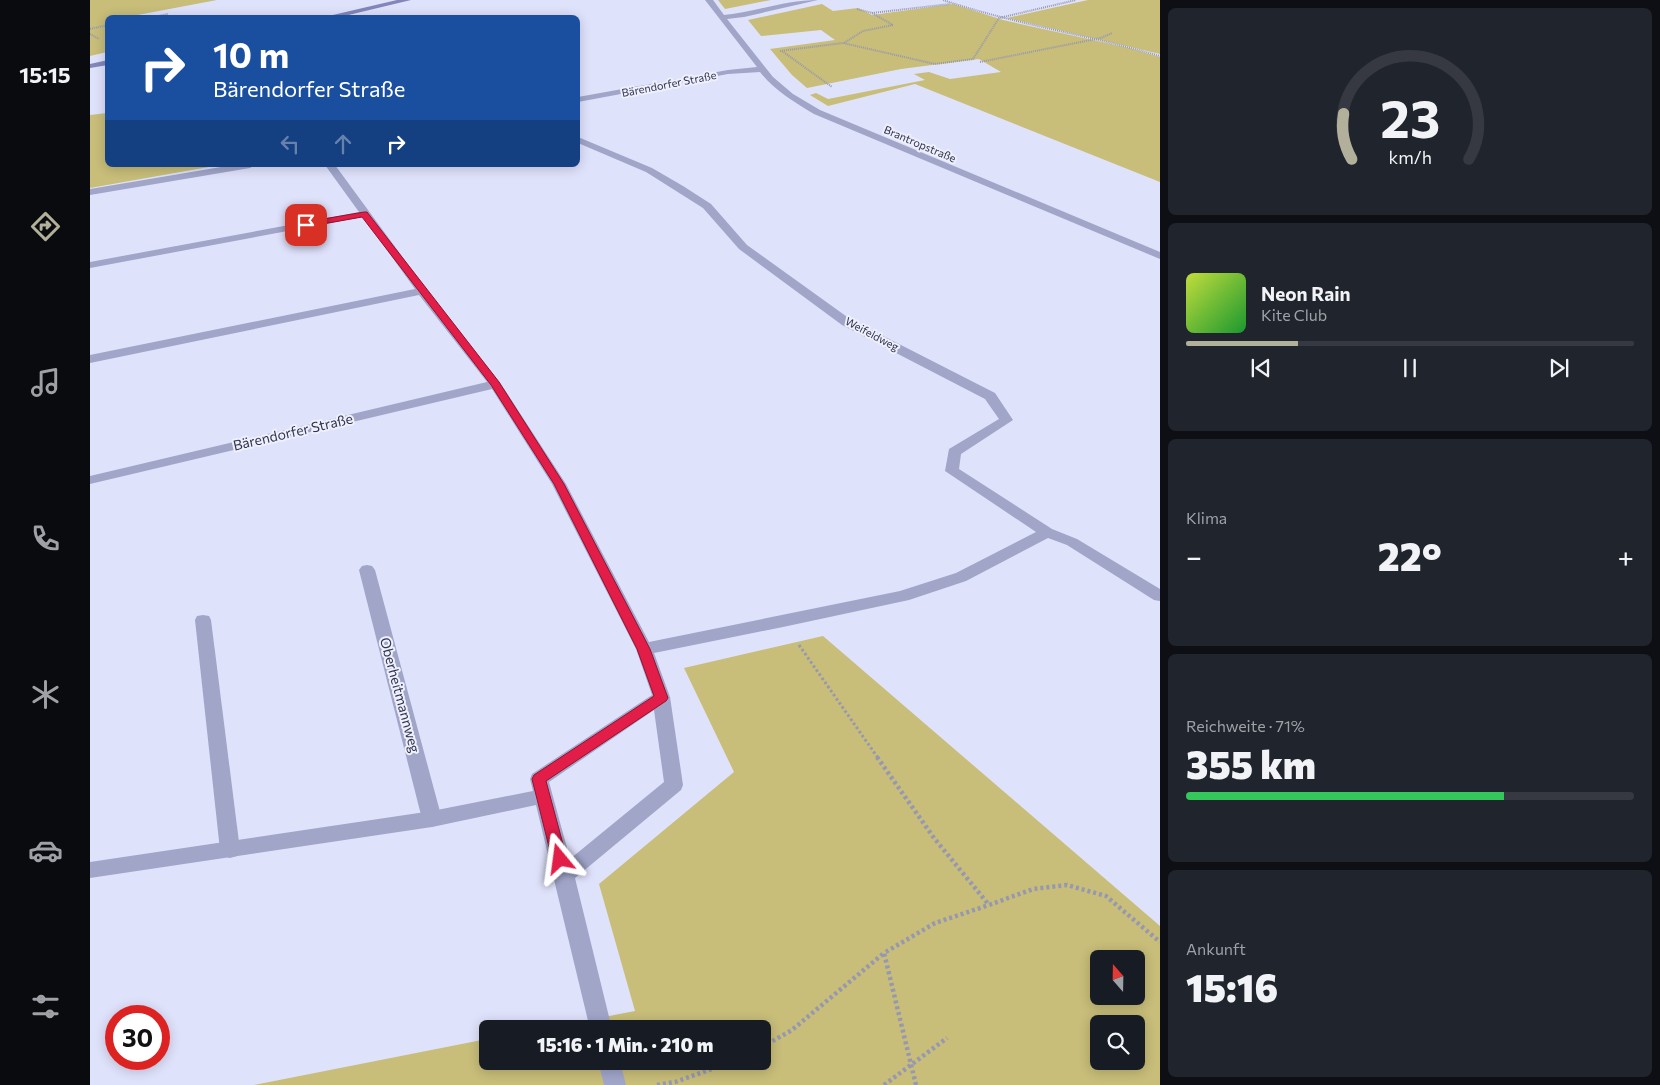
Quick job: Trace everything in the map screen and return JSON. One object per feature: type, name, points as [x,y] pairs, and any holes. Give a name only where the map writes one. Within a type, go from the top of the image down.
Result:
[{"type":"street","points":[[337,15],[407,0]]},
{"type":"street","name":"Brantropstraße","points":[[709,0],[761,69],[790,96],[824,115],[1160,256]]},
{"type":"street","points":[[723,17],[744,15],[814,0]]},
{"type":"street","points":[[90,66],[105,63]]},
{"type":"street","name":"Bärendorfer Straße","points":[[580,100],[728,72],[761,69]]},
{"type":"street","name":"Weifeldweg","points":[[580,141],[649,170],[707,206],[743,247],[846,322],[990,396],[1006,420],[954,452],[952,471],[1047,532],[1072,542],[1160,596]]},
{"type":"street","points":[[90,192],[238,167]]},
{"type":"street","points":[[331,167],[422,291],[495,384],[559,484],[644,649],[661,698],[674,785],[564,875]]},
{"type":"street","points":[[90,264],[364,214]]},
{"type":"street","points":[[90,359],[422,291]]},
{"type":"street","name":"Bärendorfer Straße","points":[[90,480],[495,384]]},
{"type":"street","points":[[644,649],[903,596],[962,577],[1047,532]]},
{"type":"street","name":"Oberheitmannweg","points":[[368,570],[432,819]]},
{"type":"street","points":[[203,620],[230,850]]},
{"type":"street","points":[[599,1020],[539,779],[661,698]]},
{"type":"street","points":[[90,870],[432,819],[542,797]]},
{"type":"street","points":[[611,1070],[615,1085]]},
{"type":"path","points":[[943,0],[999,18],[1095,39],[1160,56]]},
{"type":"path","points":[[750,55],[843,43],[935,64],[973,59],[999,18],[1076,0]]},
{"type":"path","points":[[872,13],[952,3]]},
{"type":"path","points":[[843,43],[862,31],[893,26],[872,13],[857,9]]},
{"type":"path","points":[[163,15],[168,14]]},
{"type":"path","points":[[90,29],[105,26]]},
{"type":"path","points":[[980,62],[1095,39],[1112,33]]},
{"type":"path","points":[[782,51],[832,87]]},
{"type":"path","points":[[951,62],[956,65]]},
{"type":"path","points":[[783,622],[934,838],[990,905]]},
{"type":"path","points":[[771,1042],[792,1030],[884,954],[935,923],[1033,889],[1067,885],[1106,896],[1160,942]]},
{"type":"path","points":[[884,954],[916,1085]]},
{"type":"path","points":[[884,1085],[947,1038]]},
{"type":"path","points":[[657,1085],[675,1082],[709,1070]]},
{"type":"shaded area","points":[[90,0],[217,0],[138,15],[105,15],[105,52],[90,56]]},
{"type":"shaded area","points":[[718,0],[771,0],[725,9]]},
{"type":"shaded area","points":[[1088,0],[1160,0],[1160,54],[1007,18]]},
{"type":"shaded area","points":[[822,4],[833,11],[858,8],[872,15],[953,4],[1003,20],[1129,48],[1160,57],[1160,182],[915,84],[828,106],[810,95],[816,93],[828,99],[925,80],[914,74],[929,72],[950,79],[1001,72],[979,59],[901,69],[807,88],[792,75],[770,49],[835,40],[821,30],[761,36],[748,20]]},
{"type":"shaded area","points":[[105,113],[105,167],[209,167],[90,188],[90,115]]},
{"type":"shaded area","points":[[823,636],[1160,926],[1160,1085],[254,1085],[479,1041],[479,1070],[771,1070],[771,1020],[588,1020],[635,1011],[599,884],[734,772],[684,668]]},
{"type":"route","points":[[306,225],[364,214],[495,384],[559,484],[644,649],[661,698],[539,779],[542,797],[560,859]]}]
